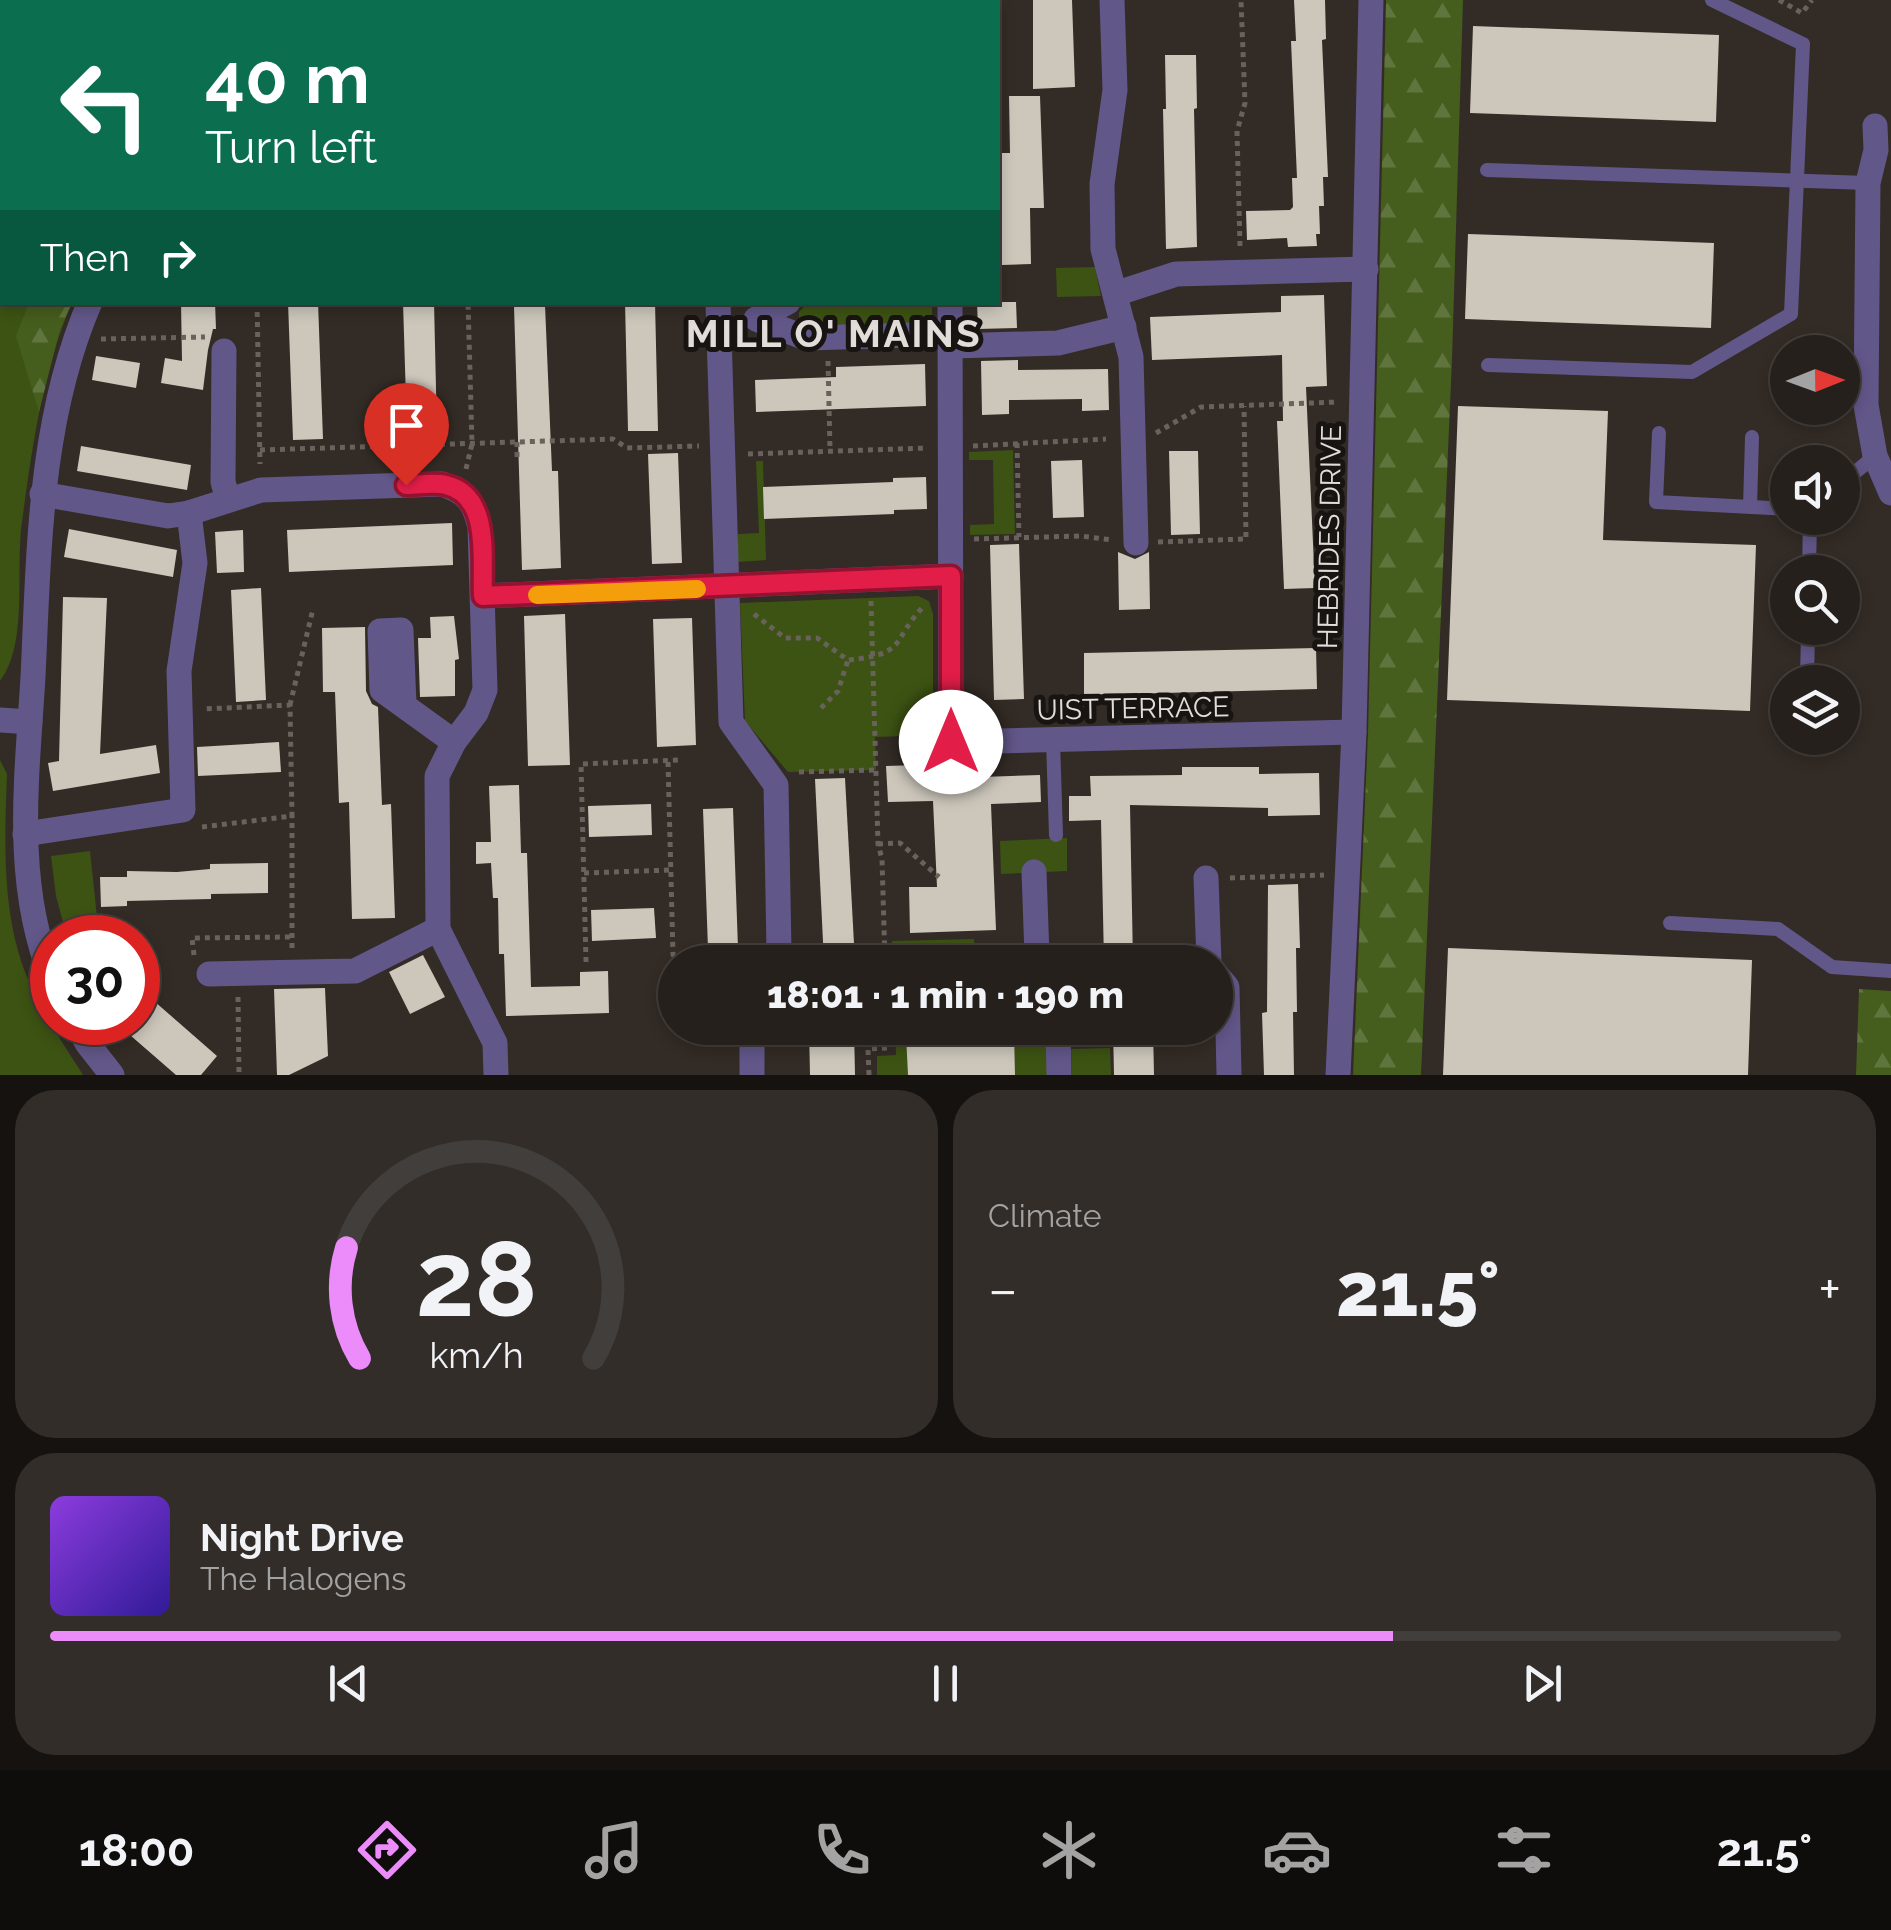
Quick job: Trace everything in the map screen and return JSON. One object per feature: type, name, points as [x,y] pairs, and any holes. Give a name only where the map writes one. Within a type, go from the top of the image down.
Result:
[{"type":"street","points":[[1112,0],[1115,90],[1102,184],[1103,248],[1130,356],[1136,543]]},
{"type":"street","name":"HEBRIDES DRIVE","points":[[1338,1075],[1354,732],[1371,0]]},
{"type":"street","points":[[1881,142],[1868,182],[1866,404],[1875,456],[1891,493]]},
{"type":"street","points":[[1115,294],[1176,274],[1366,269]]},
{"type":"street","points":[[33,915],[25,834],[42,494],[74,339],[89,305]]},
{"type":"street","points":[[756,319],[782,305]]},
{"type":"street","points":[[950,305],[951,742]]},
{"type":"street","points":[[777,945],[776,784],[731,722],[718,312],[756,319],[806,338],[1058,343],[1124,328]]},
{"type":"street","points":[[224,342],[222,482],[228,499]]},
{"type":"street","points":[[42,494],[168,516],[190,513],[260,490],[442,484],[461,490],[475,505],[480,526],[485,690],[476,713],[441,764],[436,796],[438,930],[495,1043],[496,1075]]},
{"type":"street","points":[[25,834],[183,810],[178,671],[195,563],[190,513]]},
{"type":"street","points":[[483,596],[951,576]]},
{"type":"street","points":[[404,704],[454,742]]},
{"type":"street","points":[[0,720],[30,722]]},
{"type":"street","name":"UIST TERRACE","points":[[914,743],[1354,732]]},
{"type":"street","points":[[1034,872],[1036,945]]},
{"type":"street","points":[[1206,878],[1208,945]]},
{"type":"street","points":[[209,974],[355,971],[438,930]]},
{"type":"street","points":[[89,1045],[112,1075]]},
{"type":"street","points":[[752,1045],[752,1075]]},
{"type":"street","points":[[1058,1045],[1059,1075]]},
{"type":"street","points":[[1228,1045],[1229,1075]]},
{"type":"lane","points":[[1488,366],[1692,372],[1791,314],[1803,44],[1712,0]]},
{"type":"lane","points":[[1487,170],[1868,182]]},
{"type":"lane","points":[[1660,434],[1656,502],[1770,509]]},
{"type":"lane","points":[[1750,507],[1752,436]]},
{"type":"lane","points":[[1860,468],[1875,456]]},
{"type":"lane","points":[[1053,740],[1056,836]]},
{"type":"lane","points":[[1670,923],[1778,929],[1832,968],[1891,971]]},
{"type":"path","points":[[1241,0],[1245,103],[1237,130],[1241,270]]},
{"type":"path","points":[[1779,0],[1802,13],[1812,0]]},
{"type":"path","points":[[257,305],[260,490]]},
{"type":"path","points":[[461,490],[472,444],[468,305]]},
{"type":"path","points":[[74,339],[224,342],[258,336]]},
{"type":"path","points":[[828,338],[830,450]]},
{"type":"path","points":[[260,450],[613,439],[627,448],[704,446],[723,456],[950,447],[1151,437],[1201,406],[1362,401]]},
{"type":"path","points":[[517,442],[517,456]]},
{"type":"path","points":[[1017,443],[1019,538]]},
{"type":"path","points":[[727,588],[785,638],[817,638],[848,660],[872,658],[898,646],[918,611],[951,576]]},
{"type":"path","points":[[871,578],[878,844],[885,945]]},
{"type":"path","points":[[292,972],[290,705],[313,609]]},
{"type":"path","points":[[821,708],[838,691],[848,660]]},
{"type":"path","points":[[179,711],[290,705]]},
{"type":"path","points":[[586,962],[581,764],[678,760]]},
{"type":"path","points":[[668,762],[673,945]]},
{"type":"path","points":[[776,784],[788,772],[876,770]]},
{"type":"path","points":[[183,810],[198,828],[292,816]]},
{"type":"path","points":[[878,844],[900,843],[940,877]]},
{"type":"path","points":[[584,873],[671,870]]},
{"type":"path","points":[[1206,878],[1347,874]]},
{"type":"path","points":[[209,974],[194,958],[192,938],[292,937]]},
{"type":"path","points":[[237,974],[237,1073]]},
{"type":"path","points":[[869,1075],[868,1048],[888,1045]]},
{"type":"green space","points":[[1386,0],[1463,0],[1452,359],[1421,1075],[1353,1075],[1368,734]]},
{"type":"green space","points":[[1095,267],[1101,296],[1057,297],[1056,268]]},
{"type":"green space","points":[[0,305],[71,305],[53,356],[40,411],[20,541],[18,627],[9,665],[0,681]]},
{"type":"green space","points":[[28,305],[71,305],[60,329],[39,412],[16,336]]},
{"type":"green space","points":[[932,305],[932,324],[807,327],[799,322],[799,312],[805,306]]},
{"type":"green space","points":[[1013,450],[1015,534],[970,535],[970,525],[994,524],[993,460],[969,460],[969,452]]},
{"type":"green space","points":[[756,461],[763,461],[766,560],[738,562],[738,534],[759,533]]},
{"type":"green space","points":[[918,596],[929,601],[933,614],[933,715],[906,736],[875,737],[876,770],[788,772],[745,721],[740,603]]},
{"type":"green space","points":[[0,760],[7,774],[7,885],[18,951],[30,982],[30,1045],[64,1045],[83,1075],[0,1075]]},
{"type":"green space","points":[[1067,838],[1067,871],[1001,874],[1000,841]]},
{"type":"green space","points":[[90,851],[97,915],[61,915],[51,856]]},
{"type":"green space","points":[[974,939],[974,945],[892,945],[892,941]]},
{"type":"green space","points":[[1859,989],[1891,991],[1891,1075],[1856,1075]]},
{"type":"green space","points":[[896,1045],[907,1045],[908,1075],[877,1075],[877,1056],[896,1055]]},
{"type":"green space","points":[[1014,1045],[1047,1045],[1048,1075],[1015,1075]]},
{"type":"green space","points":[[1110,1048],[1111,1075],[1072,1075],[1071,1049]]},
{"type":"building","points":[[1033,0],[1072,0],[1075,87],[1033,89]]},
{"type":"building","points":[[1294,0],[1325,0],[1326,39],[1322,40],[1328,177],[1323,177],[1324,206],[1319,206],[1317,246],[1288,247],[1287,238],[1247,240],[1246,211],[1293,207],[1292,178],[1297,178],[1291,41],[1296,41]]},
{"type":"building","points":[[1473,26],[1719,35],[1716,122],[1470,113]]},
{"type":"building","points":[[1165,55],[1196,55],[1197,247],[1166,249]]},
{"type":"building","points":[[1009,96],[1040,96],[1044,208],[1030,208],[1031,264],[1002,265],[1000,153],[1010,153]]},
{"type":"building","points":[[1468,234],[1714,243],[1711,328],[1465,319]]},
{"type":"building","points":[[1324,295],[1327,386],[1306,387],[1315,588],[1284,589],[1277,421],[1283,421],[1282,355],[1152,360],[1150,317],[1281,312],[1281,296]]},
{"type":"building","points":[[1016,302],[1017,328],[978,329],[977,305]]},
{"type":"building","points":[[181,305],[215,305],[216,329],[208,350],[203,390],[161,383],[165,358],[182,361]]},
{"type":"building","points":[[288,305],[318,305],[323,439],[293,440]]},
{"type":"building","points":[[403,305],[434,305],[437,432],[407,433]]},
{"type":"building","points":[[545,305],[552,471],[558,471],[561,568],[522,570],[514,306]]},
{"type":"building","points":[[625,305],[655,305],[658,431],[628,431]]},
{"type":"building","points":[[96,356],[140,363],[136,388],[92,380]]},
{"type":"building","points":[[1018,360],[1018,370],[1108,369],[1109,410],[1082,411],[1082,399],[1009,400],[1009,414],[982,415],[981,361]]},
{"type":"building","points":[[925,364],[926,406],[756,412],[755,380],[836,377],[836,367]]},
{"type":"building","points":[[1458,406],[1608,411],[1603,540],[1756,545],[1750,711],[1447,700]]},
{"type":"building","points":[[81,446],[191,465],[187,490],[77,471]]},
{"type":"building","points":[[1169,451],[1198,451],[1200,534],[1171,535]]},
{"type":"building","points":[[678,453],[682,563],[652,564],[648,454]]},
{"type":"building","points":[[1082,460],[1084,517],[1053,518],[1051,461]]},
{"type":"building","points":[[926,477],[927,509],[764,519],[763,487]]},
{"type":"building","points":[[452,523],[453,565],[289,572],[287,530]]},
{"type":"building","points":[[69,529],[177,550],[173,577],[64,557]]},
{"type":"building","points":[[243,530],[244,572],[217,573],[215,532]]},
{"type":"building","points":[[1019,544],[1024,699],[994,700],[990,545]]},
{"type":"building","points":[[1118,552],[1135,559],[1149,552],[1150,609],[1119,610]]},
{"type":"building","points":[[261,588],[266,700],[236,702],[231,590]]},
{"type":"building","points":[[63,597],[107,598],[100,754],[156,745],[160,773],[53,791],[48,763],[59,761]]},
{"type":"building","points":[[565,614],[570,765],[528,766],[524,616]]},
{"type":"building","points":[[454,616],[459,659],[455,660],[455,696],[420,697],[418,638],[431,638],[430,617]]},
{"type":"building","points":[[692,618],[696,745],[657,747],[653,619]]},
{"type":"building","points":[[365,627],[366,691],[378,707],[382,805],[391,804],[395,918],[352,919],[349,802],[339,803],[335,692],[323,692],[322,628]]},
{"type":"building","points":[[1316,648],[1317,689],[1084,695],[1084,653]]},
{"type":"building","points":[[279,742],[281,772],[198,776],[197,747]]},
{"type":"building","points":[[981,763],[981,777],[1040,775],[1041,802],[991,804],[996,930],[910,933],[909,887],[937,887],[933,801],[888,802],[886,766]]},
{"type":"building","points":[[1182,767],[1259,767],[1259,774],[1319,773],[1320,815],[1268,816],[1268,808],[1130,805],[1133,945],[1104,945],[1101,820],[1069,821],[1069,796],[1091,796],[1090,776],[1182,775]]},
{"type":"building","points":[[845,778],[854,945],[823,945],[815,779]]},
{"type":"building","points":[[519,785],[521,853],[527,853],[531,987],[580,986],[580,972],[608,971],[609,1013],[506,1016],[498,898],[493,898],[491,863],[476,864],[476,842],[491,842],[489,786]]},
{"type":"building","points":[[651,804],[652,835],[589,837],[588,806]]},
{"type":"building","points":[[733,808],[738,945],[708,945],[703,809]]},
{"type":"building","points":[[268,863],[268,893],[127,901],[127,906],[101,907],[100,877],[127,877],[127,871],[210,869],[210,864]]},
{"type":"building","points":[[1298,884],[1300,948],[1296,948],[1294,1075],[1264,1075],[1262,1013],[1267,1012],[1268,885]]},
{"type":"building","points":[[654,908],[656,938],[592,941],[591,910]]},
{"type":"building","points":[[1448,948],[1752,960],[1748,1075],[1443,1075]]},
{"type":"building","points":[[423,955],[445,997],[410,1014],[389,972]]},
{"type":"building","points":[[325,988],[328,1056],[289,1075],[277,1075],[274,989]]},
{"type":"building","points":[[160,1006],[217,1056],[201,1075],[176,1075],[141,1045],[160,1045]]},
{"type":"building","points":[[809,1045],[854,1045],[855,1075],[810,1075]]},
{"type":"building","points":[[906,1045],[1014,1045],[1015,1075],[908,1075]]},
{"type":"building","points":[[1113,1045],[1153,1045],[1154,1075],[1114,1075]]},
{"type":"slow traffic","points":[[537,595],[697,589]]},
{"type":"district","name":"MILL O' MAINS","points":[[834,334]]},
{"type":"route","points":[[406,485],[442,484],[461,490],[475,505],[480,526],[483,596],[951,576],[951,742]]}]
